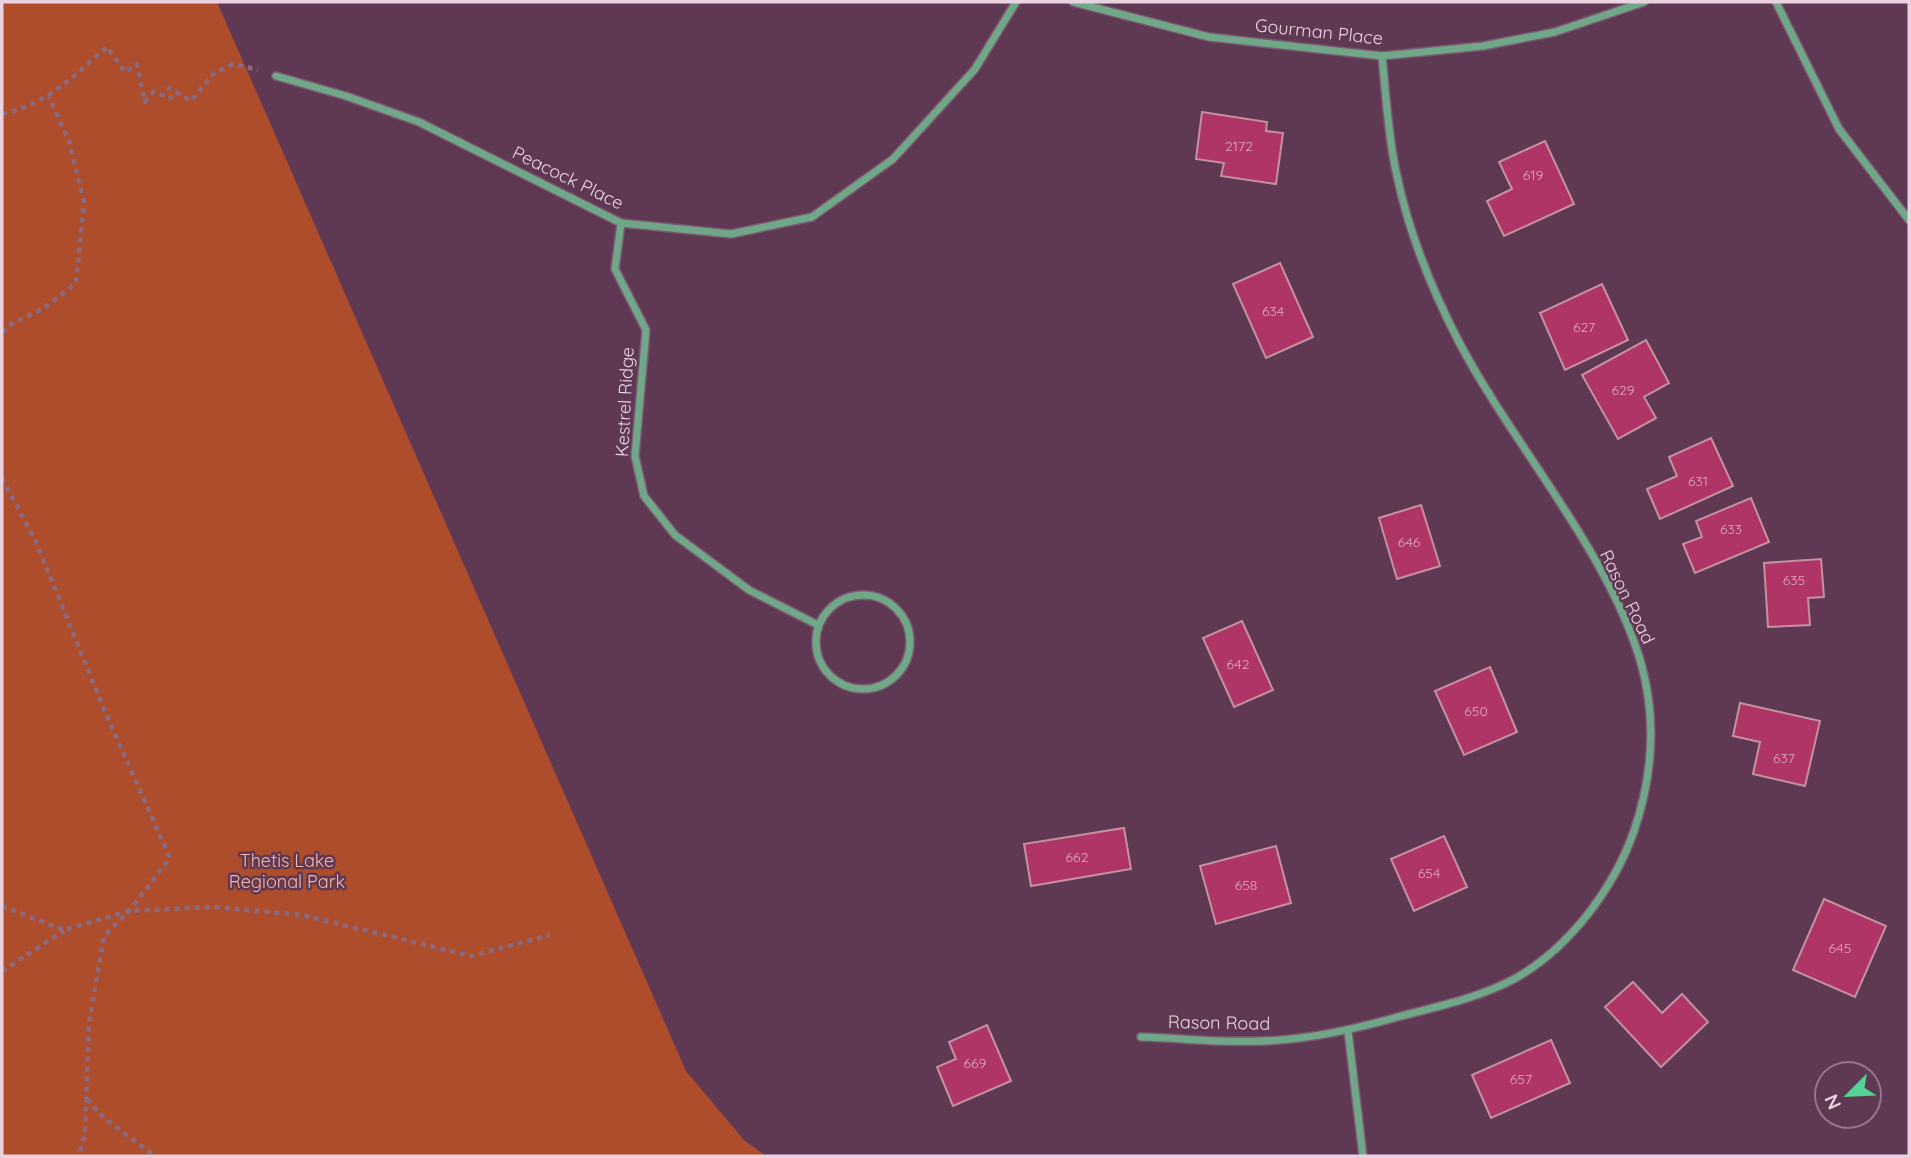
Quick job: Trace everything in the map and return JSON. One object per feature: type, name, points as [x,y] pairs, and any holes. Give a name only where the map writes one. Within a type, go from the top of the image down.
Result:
[{"type":"street","name":"Peacock Place","points":[[276,76],[346,96],[419,122],[621,223],[731,234],[812,216],[893,159],[975,69],[1016,2]]},
{"type":"street","name":"Gourman Place","points":[[1073,2],[1209,37],[1382,56],[1483,46],[1555,32],[1644,2]]},
{"type":"street","points":[[1776,2],[1839,129],[1909,220]]},
{"type":"street","name":"Rason Road","points":[[1141,1037],[1263,1042],[1348,1031],[1464,999],[1516,978],[1571,932],[1600,897],[1625,855],[1648,778],[1652,740],[1649,702],[1640,662],[1622,614],[1595,563],[1460,344],[1434,291],[1412,232],[1396,173],[1382,56]]},
{"type":"street","name":"Kestrel Ridge","points":[[621,223],[615,269],[646,330],[635,456],[644,496],[675,535],[748,590],[818,625]]},
{"type":"street","points":[[861,594],[880,597],[895,606],[906,622],[911,640],[908,658],[898,674],[883,685],[865,689],[846,687],[831,677],[820,662],[815,644],[818,625],[828,609],[843,598],[861,594]]},
{"type":"street","points":[[1348,1031],[1363,1156]]},
{"type":"path","points":[[2,114],[22,110],[49,97],[107,47],[125,72],[137,64],[145,102],[153,92],[171,99],[169,88],[191,101],[214,74],[233,64],[276,76]]},
{"type":"path","points":[[2,332],[13,323],[43,309],[76,283],[84,202],[69,141],[49,97]]},
{"type":"path","points":[[2,478],[36,542],[106,714],[170,858],[128,911],[104,936],[89,1023],[85,1132],[79,1156]]},
{"type":"path","points":[[2,906],[64,930]]},
{"type":"path","points":[[2,971],[64,930],[128,911],[213,907],[302,915],[471,956],[550,935]]},
{"type":"path","points":[[87,1099],[105,1119],[155,1156]]},
{"type":"green space","name":"Thetis Lake Regional Park","points":[[2,2],[217,2],[686,1071],[744,1140],[766,1156],[2,1156]]},
{"type":"building","points":[[1202,112],[1267,122],[1266,131],[1283,133],[1276,184],[1221,176],[1224,163],[1196,159]]},
{"type":"building","points":[[1545,141],[1574,204],[1504,236],[1487,201],[1512,189],[1499,162]]},
{"type":"building","points":[[1280,263],[1313,337],[1266,358],[1233,284]]},
{"type":"building","points":[[1602,284],[1628,340],[1565,370],[1540,313]]},
{"type":"building","points":[[1646,340],[1669,383],[1644,397],[1656,418],[1618,439],[1582,375]]},
{"type":"building","points":[[1711,438],[1733,486],[1660,519],[1647,489],[1677,476],[1669,457]]},
{"type":"building","points":[[1751,498],[1769,542],[1695,573],[1683,544],[1702,537],[1696,521]]},
{"type":"building","points":[[1421,505],[1440,566],[1397,579],[1379,518]]},
{"type":"building","points":[[1821,559],[1824,597],[1808,598],[1810,625],[1768,627],[1764,563]]},
{"type":"building","points":[[1242,621],[1273,690],[1234,707],[1203,638]]},
{"type":"building","points":[[1490,667],[1517,732],[1464,755],[1435,691]]},
{"type":"building","points":[[1740,703],[1820,721],[1805,786],[1753,774],[1760,742],[1733,736]]},
{"type":"building","points":[[1124,828],[1131,869],[1031,886],[1024,844]]},
{"type":"building","points":[[1444,836],[1467,887],[1414,911],[1391,859]]},
{"type":"building","points":[[1276,846],[1291,903],[1216,924],[1200,866]]},
{"type":"building","points":[[1824,899],[1886,926],[1855,997],[1793,970]]},
{"type":"building","points":[[1633,982],[1662,1013],[1682,994],[1708,1022],[1661,1067],[1605,1007]]},
{"type":"building","points":[[987,1025],[1011,1081],[953,1106],[937,1067],[956,1059],[949,1042]]},
{"type":"building","points":[[1551,1040],[1570,1083],[1491,1118],[1472,1075]]}]
